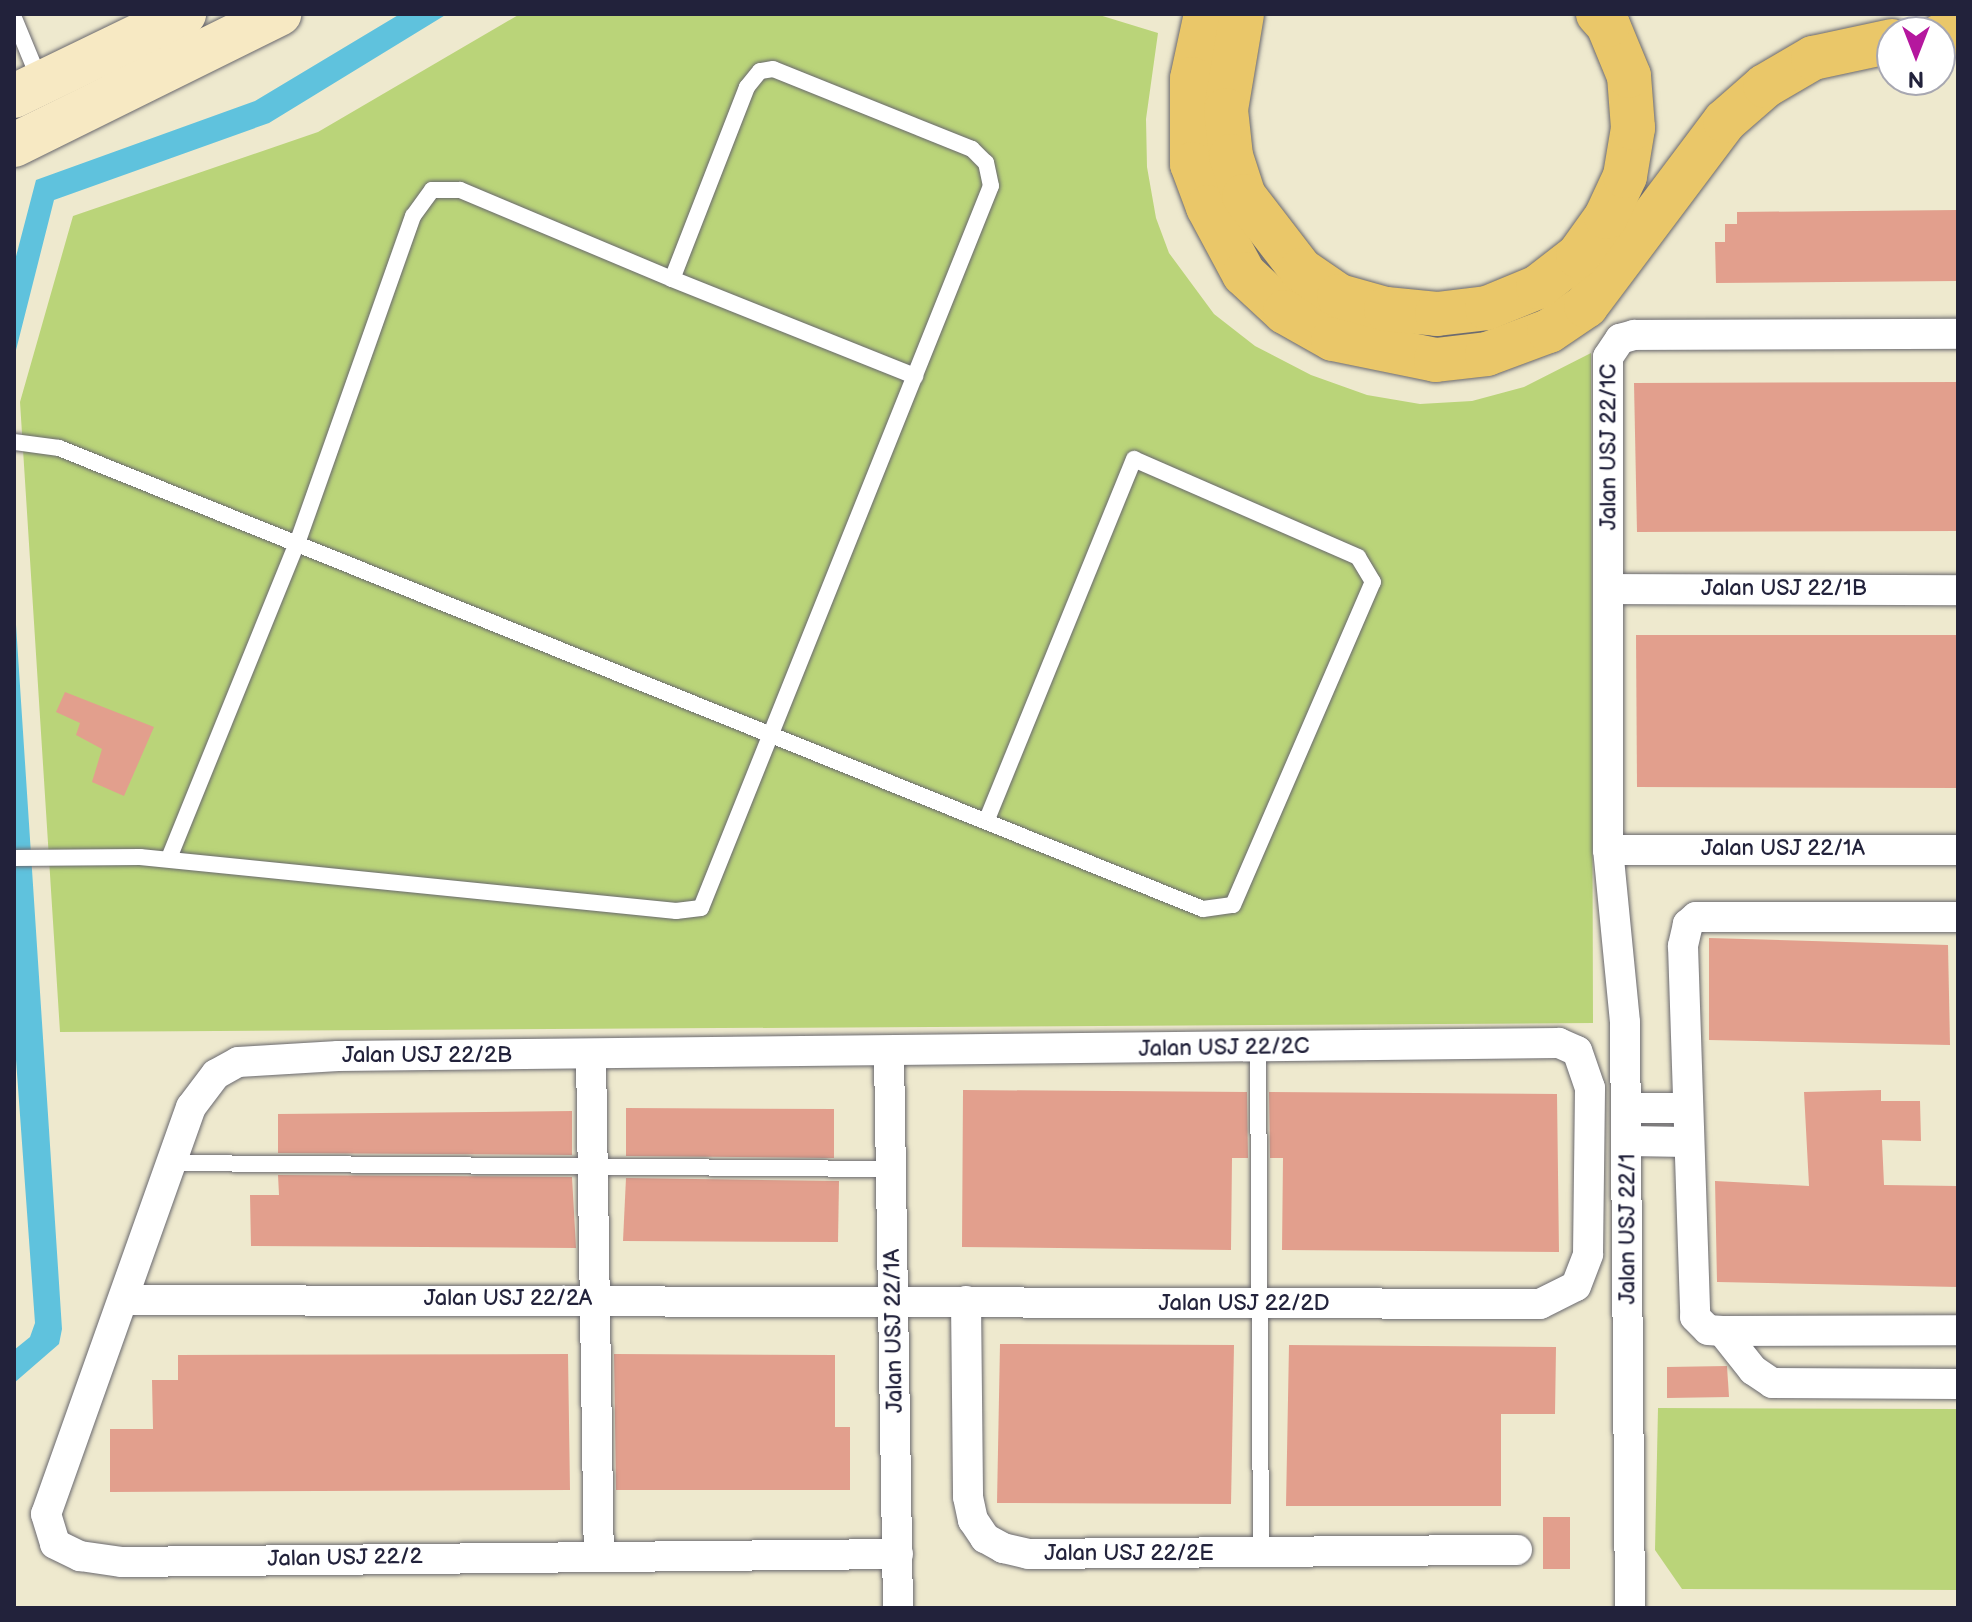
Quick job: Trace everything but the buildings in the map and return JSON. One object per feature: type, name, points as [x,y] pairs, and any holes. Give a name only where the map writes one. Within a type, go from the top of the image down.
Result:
[{"type":"highway","points":[[1206,14],[1189,124],[1192,164],[1226,202],[1301,270],[1339,296],[1437,314],[1487,308],[1538,287],[1578,256],[1606,217],[1625,176],[1633,128],[1629,76],[1608,25],[1598,14]]},
{"type":"highway","points":[[1242,14],[1226,110],[1231,156],[1226,202],[1244,274],[1285,312],[1333,339],[1436,360],[1487,354],[1549,331],[1586,306],[1615,274],[1681,173],[1725,121],[1765,86],[1813,58],[1876,44]]},
{"type":"street","points":[[27,89],[184,14]]},
{"type":"street","points":[[14,145],[279,14]]},
{"type":"street","name":"Jalan USJ 22/1C","points":[[1608,850],[1610,589],[1605,372],[1612,347],[1620,339],[1634,335],[1958,334]]},
{"type":"street","name":"Jalan USJ 22/1B","points":[[1610,589],[1958,590]]},
{"type":"street","name":"Jalan USJ 22/1A","points":[[1608,850],[1958,850]]},
{"type":"street","name":"Jalan USJ 22/1","points":[[1608,850],[1623,978],[1627,1108],[1630,1608]]},
{"type":"street","points":[[1958,917],[1696,917],[1688,924],[1683,946],[1691,1308],[1701,1325],[1722,1331],[1958,1330]]},
{"type":"street","name":"Jalan USJ 22/2C","points":[[889,1054],[1559,1043],[1577,1051],[1590,1088],[1584,1274]]},
{"type":"street","name":"Jalan USJ 22/1A","points":[[889,1054],[898,1608]]},
{"type":"street","name":"Jalan USJ 22/2B","points":[[124,1300],[171,1163],[202,1088],[238,1062],[338,1056],[889,1054]]},
{"type":"street","points":[[591,1056],[599,1555]]},
{"type":"street","points":[[1627,1108],[1687,1108]]},
{"type":"street","points":[[1627,1141],[1688,1142]]},
{"type":"street","name":"Jalan USJ 22/2D","points":[[893,1304],[966,1301],[1261,1305],[1540,1304],[1560,1297],[1584,1274]]},
{"type":"street","name":"Jalan USJ 22/2A","points":[[124,1300],[595,1299],[893,1304]]},
{"type":"street","name":"Jalan USJ 22/2","points":[[124,1300],[57,1476],[46,1514],[55,1544],[80,1556],[121,1562],[898,1554]]},
{"type":"street","name":"Jalan USJ 22/2E","points":[[966,1301],[968,1497],[973,1520],[985,1538],[1028,1554],[1517,1550]]},
{"type":"street","points":[[1722,1331],[1753,1370],[1772,1383],[1958,1384]]},
{"type":"lane","points":[[14,18],[27,89]]},
{"type":"lane","points":[[14,858],[169,859],[690,911],[707,898],[991,186],[986,163],[972,149],[786,71],[760,71],[747,87],[672,279]]},
{"type":"lane","points":[[169,859],[297,543],[413,216],[432,190],[460,190],[915,376]]},
{"type":"lane","points":[[15,442],[59,448],[1203,909],[1233,905],[1373,582],[1358,557],[1134,459],[986,821]]},
{"type":"lane","points":[[1258,1047],[1261,1553]]},
{"type":"lane","points":[[171,1163],[593,1169],[891,1169]]},
{"type":"green space","points":[[520,14],[1096,14],[1158,33],[1146,119],[1147,167],[1156,218],[1169,253],[1214,314],[1255,346],[1311,375],[1367,395],[1420,404],[1472,401],[1524,387],[1591,353],[1593,1023],[60,1032],[20,402],[73,216],[318,132]]},
{"type":"green space","points":[[1658,1408],[1958,1409],[1958,1590],[1682,1589],[1655,1550]]},
{"type":"water","points":[[400,14],[447,14],[269,123],[54,200],[14,358],[14,264],[36,180],[255,101]]},
{"type":"water","points":[[14,594],[62,1329],[59,1344],[14,1383],[14,1350],[30,1337],[35,1323],[14,1032]]}]
